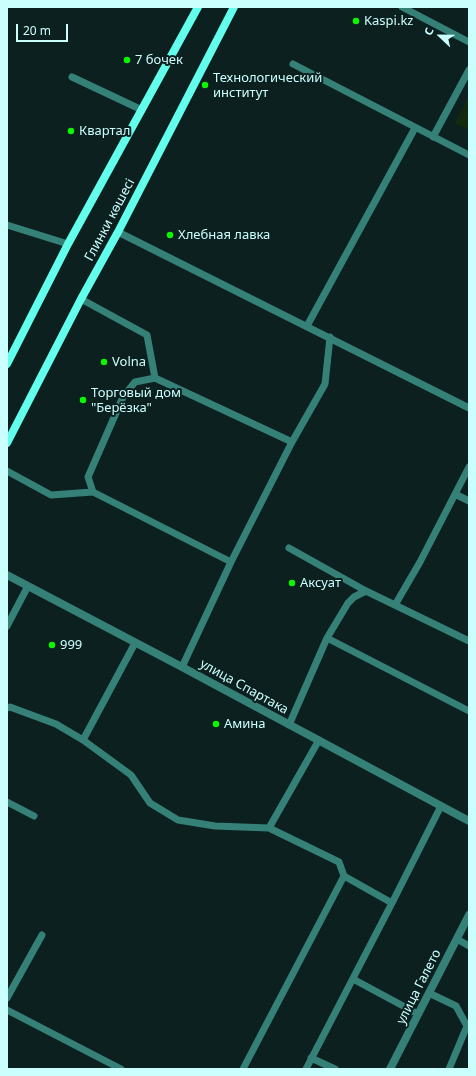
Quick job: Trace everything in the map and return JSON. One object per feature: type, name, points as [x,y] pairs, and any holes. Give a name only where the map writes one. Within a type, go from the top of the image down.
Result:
[{"type":"main road","name":"Глинки көшесі","points":[[7,364],[68,244],[198,7]]},
{"type":"main road","name":"Глинки көшесі","points":[[7,443],[234,7]]},
{"type":"street","name":"улица Спартака","points":[[7,575],[469,821]]},
{"type":"street","name":"улица Галето","points":[[390,1069],[469,915]]},
{"type":"lane","points":[[402,7],[469,42]]},
{"type":"lane","points":[[293,64],[469,155]]},
{"type":"lane","points":[[433,137],[469,70]]},
{"type":"lane","points":[[72,76],[142,110]]},
{"type":"lane","points":[[307,326],[415,128]]},
{"type":"lane","points":[[7,225],[68,244]]},
{"type":"lane","points":[[118,232],[469,408]]},
{"type":"lane","points":[[81,299],[147,335],[155,378]]},
{"type":"lane","points":[[182,667],[231,562],[292,442],[325,384],[330,337]]},
{"type":"lane","points":[[93,492],[88,477],[123,397],[135,382],[155,378],[292,442]]},
{"type":"lane","points":[[395,605],[420,562],[469,467]]},
{"type":"lane","points":[[7,471],[51,495],[93,492],[231,562]]},
{"type":"lane","points":[[455,494],[469,502]]},
{"type":"lane","points":[[289,548],[366,591],[469,641]]},
{"type":"lane","points":[[7,626],[28,586]]},
{"type":"lane","points":[[289,725],[327,638],[348,603],[354,597],[366,591]]},
{"type":"lane","points":[[327,638],[469,711]]},
{"type":"lane","points":[[83,740],[135,643]]},
{"type":"lane","points":[[7,708],[10,707],[56,724],[83,740],[131,775],[150,804],[178,820],[215,826],[269,828],[339,862],[344,876],[392,903]]},
{"type":"lane","points":[[269,828],[319,740]]},
{"type":"lane","points":[[7,802],[34,816]]},
{"type":"lane","points":[[306,1069],[441,806]]},
{"type":"lane","points":[[243,1069],[344,876]]},
{"type":"lane","points":[[7,998],[42,935]]},
{"type":"lane","points":[[457,939],[469,946]]},
{"type":"lane","points":[[353,979],[418,1014]]},
{"type":"lane","points":[[429,993],[456,1006],[467,1026],[449,1069]]},
{"type":"lane","points":[[7,1010],[121,1069]]},
{"type":"lane","points":[[311,1058],[335,1069]]},
{"type":"green space","points":[[469,95],[469,130],[455,123]]},
{"type":"place","name":"Kaspi.kz","points":[[356,21]]},
{"type":"place","name":"7 бочек","points":[[127,60]]},
{"type":"place","name":"Технологический институт","points":[[205,85]]},
{"type":"place","name":"Квартал","points":[[71,131]]},
{"type":"place","name":"Хлебная лавка","points":[[170,235]]},
{"type":"place","name":"Volna","points":[[104,362]]},
{"type":"place","name":"Торговый дом \"Берёзка\"","points":[[83,400]]},
{"type":"place","name":"Аксуат","points":[[292,583]]},
{"type":"place","name":"999","points":[[52,645]]},
{"type":"place","name":"Амина","points":[[216,724]]}]
